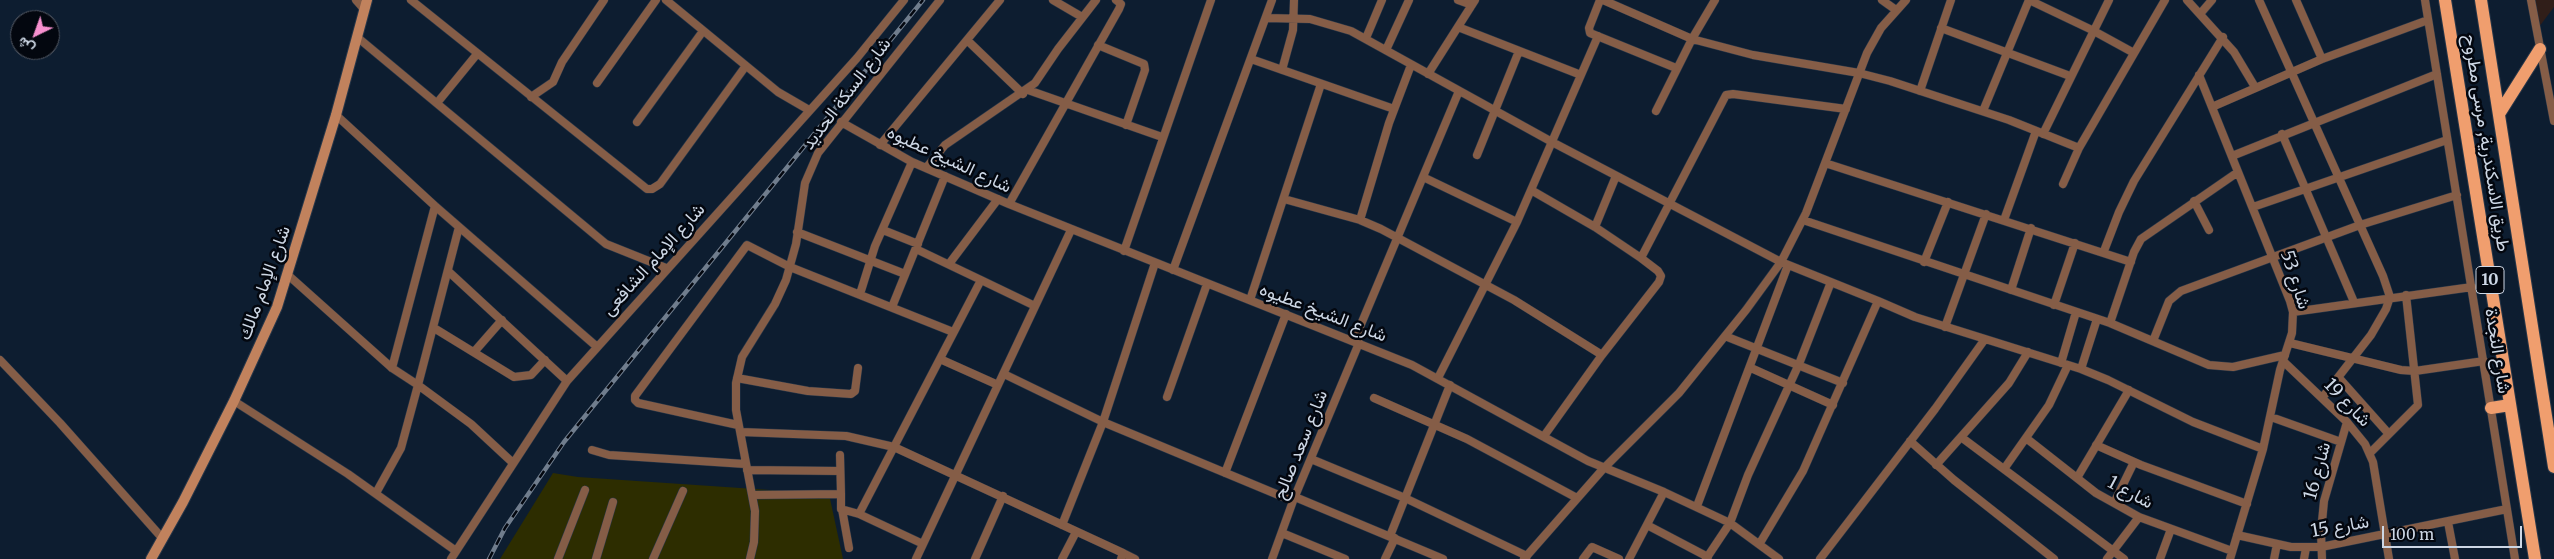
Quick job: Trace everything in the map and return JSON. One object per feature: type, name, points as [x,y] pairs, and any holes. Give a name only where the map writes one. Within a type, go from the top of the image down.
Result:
[{"type":"main road","name":"طريق الاسكندرية, مرسى مطروح","points":[[2445,0],[2535,559]]},
{"type":"main road","name":"طريق الاسكندرية, مرسى مطروح","points":[[2481,0],[2554,467]]},
{"type":"main road","points":[[2499,114],[2540,49]]},
{"type":"main road","points":[[2491,408],[2510,405]]},
{"type":"street","points":[[356,0],[365,4]]},
{"type":"street","points":[[411,0],[642,186],[652,190],[660,184],[745,67]]},
{"type":"street","points":[[531,97],[552,82],[562,62],[604,0]]},
{"type":"street","points":[[597,83],[656,0]]},
{"type":"street","points":[[666,0],[745,67],[778,92],[809,110]]},
{"type":"street","name":"شارع الإمام الشافعى","points":[[451,559],[566,381],[857,58],[904,0]]},
{"type":"street","name":"شارع السكة الحديد","points":[[750,559],[755,526],[753,495],[739,429],[737,378],[745,351],[775,304],[790,267],[801,199],[810,168],[818,153],[940,0]]},
{"type":"street","points":[[880,144],[1000,0]]},
{"type":"street","points":[[1054,0],[1082,18]]},
{"type":"street","points":[[926,168],[945,145],[1026,92],[1044,74],[1058,49],[1096,0]]},
{"type":"street","points":[[1009,204],[1121,6],[1116,0]]},
{"type":"street","points":[[1124,251],[1211,0]]},
{"type":"street","points":[[1173,270],[1272,0]]},
{"type":"street","points":[[1282,70],[1294,18],[1294,0]]},
{"type":"street","points":[[1366,38],[1382,0]]},
{"type":"street","points":[[1386,50],[1409,0]]},
{"type":"street","points":[[1428,74],[1474,3],[1458,0]]},
{"type":"street","points":[[1676,68],[1598,36],[1588,30],[1601,0],[1692,39],[1753,55],[1860,73],[1983,111],[2078,148]]},
{"type":"street","points":[[1656,111],[1676,68],[1715,0]]},
{"type":"street","points":[[1882,0],[1896,10]]},
{"type":"street","points":[[1697,506],[1758,349],[1785,263],[1860,73],[1874,40],[1896,10],[1906,0]]},
{"type":"street","points":[[1920,90],[1951,0]]},
{"type":"street","points":[[1983,111],[2029,0],[2092,30],[2134,53]]},
{"type":"street","points":[[2004,220],[2040,133],[2109,0]]},
{"type":"street","points":[[2063,184],[2078,148],[2165,0]]},
{"type":"street","points":[[2187,0],[2223,37],[2245,67],[2256,87]]},
{"type":"street","points":[[2200,14],[2212,0]]},
{"type":"street","points":[[2259,0],[2360,225],[2390,297],[2380,322],[2355,360],[2322,398]]},
{"type":"street","points":[[2296,0],[2322,60]]},
{"type":"street","name":"شارع النجدة","points":[[2425,0],[2484,361],[2514,559]]},
{"type":"street","points":[[2531,0],[2554,117]]},
{"type":"street","name":"شارع الإمام مالك","points":[[151,559],[234,402],[264,339],[288,275],[336,116],[365,4]]},
{"type":"street","points":[[1266,18],[1294,18],[1335,24],[1366,38],[1459,92],[1616,176],[1785,263],[1945,327],[2081,369],[2129,390],[2193,422],[2263,449]]},
{"type":"street","points":[[2212,107],[2291,72],[2428,20]]},
{"type":"street","points":[[1458,27],[1581,75]]},
{"type":"street","points":[[1942,28],[2070,76]]},
{"type":"street","points":[[636,122],[703,31]]},
{"type":"street","points":[[1438,378],[1517,222],[1598,36]]},
{"type":"street","points":[[2104,251],[2126,196],[2150,152],[2223,37]]},
{"type":"street","points":[[357,38],[606,244],[666,268]]},
{"type":"street","points":[[967,40],[1026,92],[1065,103],[1162,137]]},
{"type":"street","points":[[1098,45],[1144,64],[1145,70],[1126,125]]},
{"type":"street","points":[[1477,155],[1496,112],[1519,51]]},
{"type":"street","points":[[437,103],[478,54]]},
{"type":"street","points":[[1251,59],[1394,109]]},
{"type":"street","points":[[1360,220],[1394,109],[1411,64]]},
{"type":"street","points":[[2232,156],[2282,134],[2437,74]]},
{"type":"street","name":"شارع 53","points":[[2200,75],[2293,312],[2290,343],[2284,358],[2263,449],[2230,559]]},
{"type":"street","points":[[1250,300],[1321,84]]},
{"type":"street","name":"شارع سعد صالح","points":[[1272,559],[1396,238],[1459,92]]},
{"type":"street","points":[[1641,258],[1671,204],[1726,95],[1733,94],[1846,108]]},
{"type":"street","points":[[336,116],[435,206],[596,346]]},
{"type":"street","name":"شارع الشيخ عطيوه","points":[[841,122],[912,162],[1009,204],[1357,342],[1438,378],[1604,469],[1697,506],[1730,523],[1760,543],[1779,559]]},
{"type":"street","points":[[2282,134],[2354,302]]},
{"type":"street","points":[[2252,207],[2447,140]]},
{"type":"street","points":[[860,294],[870,260],[912,162]]},
{"type":"street","points":[[1826,163],[2104,251],[2131,262]]},
{"type":"street","points":[[2110,323],[2131,262],[2142,239],[2238,172]]},
{"type":"street","points":[[892,307],[945,176]]},
{"type":"street","points":[[1594,227],[1616,176]]},
{"type":"street","points":[[1423,177],[1517,222]]},
{"type":"street","points":[[1531,190],[1594,227],[1660,273],[1660,280],[1602,355],[1544,436]]},
{"type":"street","points":[[2153,341],[2169,301],[2181,290],[2360,225],[2456,195]]},
{"type":"street","points":[[949,264],[998,199]]},
{"type":"street","points":[[1284,199],[1360,220],[1486,284],[1602,355]]},
{"type":"street","points":[[2194,201],[2209,230]]},
{"type":"street","points":[[1924,262],[1948,202]]},
{"type":"street","points":[[392,368],[435,206]]},
{"type":"street","points":[[1945,327],[1986,214]]},
{"type":"street","points":[[1803,220],[2110,323],[2196,361],[2220,367],[2233,367],[2284,358]]},
{"type":"street","points":[[376,493],[401,448],[459,227]]},
{"type":"street","points":[[2011,290],[2031,228]]},
{"type":"street","points":[[883,230],[1035,306]]},
{"type":"street","points":[[916,559],[1071,230]]},
{"type":"street","points":[[797,232],[906,274]]},
{"type":"street","points":[[2054,304],[2075,243]]},
{"type":"street","points":[[953,332],[790,267],[747,245],[635,396],[635,400],[638,403],[739,429],[846,436],[894,447],[1002,496],[1122,556],[1135,559]]},
{"type":"street","points":[[1062,525],[1103,422],[1155,263]]},
{"type":"street","points":[[1311,459],[1405,498],[1525,557],[1576,498],[1679,393],[1785,263]]},
{"type":"street","points":[[448,271],[566,381]]},
{"type":"street","points":[[288,275],[392,368],[471,424],[512,463]]},
{"type":"street","points":[[859,514],[981,280]]},
{"type":"street","points":[[1647,524],[1707,558],[1730,523],[1748,476],[1790,386],[1831,282]]},
{"type":"street","points":[[1167,397],[1207,284]]},
{"type":"street","points":[[2293,312],[2472,287]]},
{"type":"street","points":[[2370,453],[2388,433],[2418,406],[2406,295]]},
{"type":"street","points":[[1760,543],[1795,486],[1878,301]]},
{"type":"street","points":[[2004,469],[2055,394],[2065,364],[2076,312]]},
{"type":"street","points":[[1225,473],[1286,314]]},
{"type":"street","points":[[2081,369],[2097,319]]},
{"type":"street","points":[[474,352],[502,320]]},
{"type":"street","points":[[434,328],[501,370],[521,378],[530,375],[545,360]]},
{"type":"street","points":[[1725,336],[1799,364],[1842,383]]},
{"type":"street","points":[[1820,559],[1910,441],[1985,338]]},
{"type":"street","points":[[2290,343],[2387,368],[2415,371],[2484,361]]},
{"type":"street","points":[[1936,465],[2009,382],[2028,352]]},
{"type":"street","name":"شارع 19","points":[[2284,358],[2347,422],[2370,453],[2389,559]]},
{"type":"street","points":[[940,359],[998,385]]},
{"type":"street","points":[[0,360],[163,539]]},
{"type":"street","points":[[737,378],[808,392],[851,394],[855,391],[858,368]]},
{"type":"street","points":[[1751,368],[1833,404]]},
{"type":"street","points":[[1004,374],[1103,422],[1225,473],[1392,537],[1442,559]]},
{"type":"street","points":[[2340,378],[2388,433]]},
{"type":"street","points":[[1385,559],[1405,498],[1450,385]]},
{"type":"street","points":[[2077,478],[2129,390]]},
{"type":"street","points":[[1374,398],[1434,424],[1576,498]]},
{"type":"street","points":[[234,402],[376,493],[456,551]]},
{"type":"street","points":[[2270,417],[2341,442]]},
{"type":"street","name":"شارع 16","points":[[2322,559],[2320,547],[2324,501],[2347,422]]},
{"type":"street","points":[[1961,437],[2124,559]]},
{"type":"street","name":"شارع 1","points":[[2026,438],[2077,478],[2139,517],[2232,551]]},
{"type":"street","points":[[1910,441],[1936,465],[2054,559]]},
{"type":"street","points":[[2096,445],[2134,462],[2247,504]]},
{"type":"street","points":[[592,450],[609,455],[746,467],[840,470]]},
{"type":"street","points":[[840,455],[841,494],[839,506],[842,510],[850,548]]},
{"type":"street","points":[[2114,503],[2134,462]]},
{"type":"street","points":[[558,559],[585,490]]},
{"type":"street","points":[[653,559],[683,492]]},
{"type":"street","points":[[1629,559],[1664,492]]},
{"type":"street","points":[[753,495],[841,494]]},
{"type":"street","points":[[975,559],[1002,496]]},
{"type":"street","points":[[596,559],[613,502]]},
{"type":"street","name":"شارع 15","points":[[2237,535],[2277,544],[2306,548],[2320,547],[2507,509]]},
{"type":"street","points":[[842,510],[859,514],[922,544]]},
{"type":"street","points":[[2107,559],[2139,517]]},
{"type":"street","points":[[2448,522],[2455,559]]},
{"type":"street","points":[[2160,559],[2171,528]]},
{"type":"street","points":[[1062,559],[1076,532]]},
{"type":"street","points":[[1282,533],[1345,559]]},
{"type":"street","points":[[2274,559],[2277,544]]},
{"type":"street","points":[[1583,559],[1592,547],[1619,559]]},
{"type":"street","points":[[2304,559],[2306,548]]},
{"type":"shaded area","points":[[2533,0],[2554,0],[2554,7],[2539,27]]},
{"type":"shaded area","points":[[553,473],[578,477],[829,494],[843,559],[500,559]]},
{"type":"railway","points":[[489,559],[505,528],[564,442],[923,0]]}]
